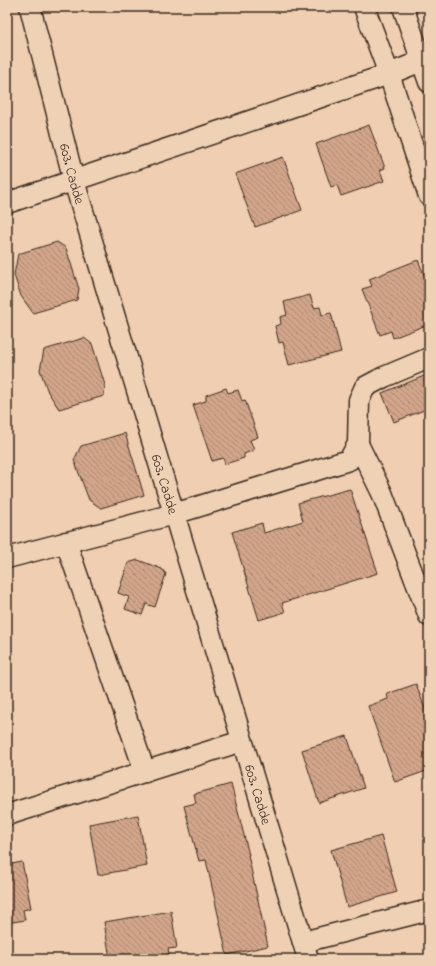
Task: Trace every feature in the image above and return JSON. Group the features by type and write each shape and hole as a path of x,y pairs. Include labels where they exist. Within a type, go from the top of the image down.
{"street":[{"name":"603. Cadde","path":"30,7 74,181 306,951"},
{"path":"364,7 389,74 429,196"},
{"path":"403,7 425,59 429,82"},
{"path":"7,203 389,74 425,59"},
{"path":"429,358 384,377 365,388 359,400 358,444 382,493 429,616"},
{"path":"7,558 174,514 349,460 358,444"},
{"path":"66,542 145,772"},
{"path":"7,815 242,741"},
{"path":"306,951 429,910"}],"building":[{"path":"369,125 385,168 380,170 384,181 341,196 337,185 331,187 316,144"},
{"path":"283,157 302,210 255,227 235,174"},
{"path":"57,242 66,248 79,289 77,300 33,313 21,296 14,275 18,254"},
{"path":"418,260 429,287 429,324 393,338 391,331 380,335 362,289 372,286 369,279"},
{"path":"310,295 314,308 320,307 322,315 331,313 341,352 289,365 283,342 279,343 275,326 281,324 280,317 287,315 284,302"},
{"path":"84,338 92,344 105,385 104,396 59,409 48,392 40,370 44,350"},
{"path":"429,374 429,408 394,422 382,393"},
{"path":"226,388 228,393 238,390 242,401 245,400 258,437 250,440 254,450 244,454 244,458 225,464 223,458 212,461 193,405 206,401 206,395"},
{"path":"125,433 144,495 101,508 89,500 74,460 81,446"},
{"path":"350,489 378,573 282,603 285,612 259,620 232,532 262,523 264,533 303,521 298,503"},
{"path":"138,560 162,569 166,574 155,607 146,604 142,615 125,609 129,597 118,593 128,563"},
{"path":"416,684 429,720 429,770 395,782 368,706 388,699 387,694"},
{"path":"347,736 364,788 319,803 302,750"},
{"path":"231,784 249,855 268,946 227,955 206,860 199,861 184,806 196,803 194,794"},
{"path":"138,815 147,866 98,875 89,824"},
{"path":"381,836 397,892 347,907 331,850"},
{"path":"22,862 31,908 23,910 25,920 7,923 7,865"},
{"path":"171,911 177,948 168,949 170,959 110,959 104,922"}]}
